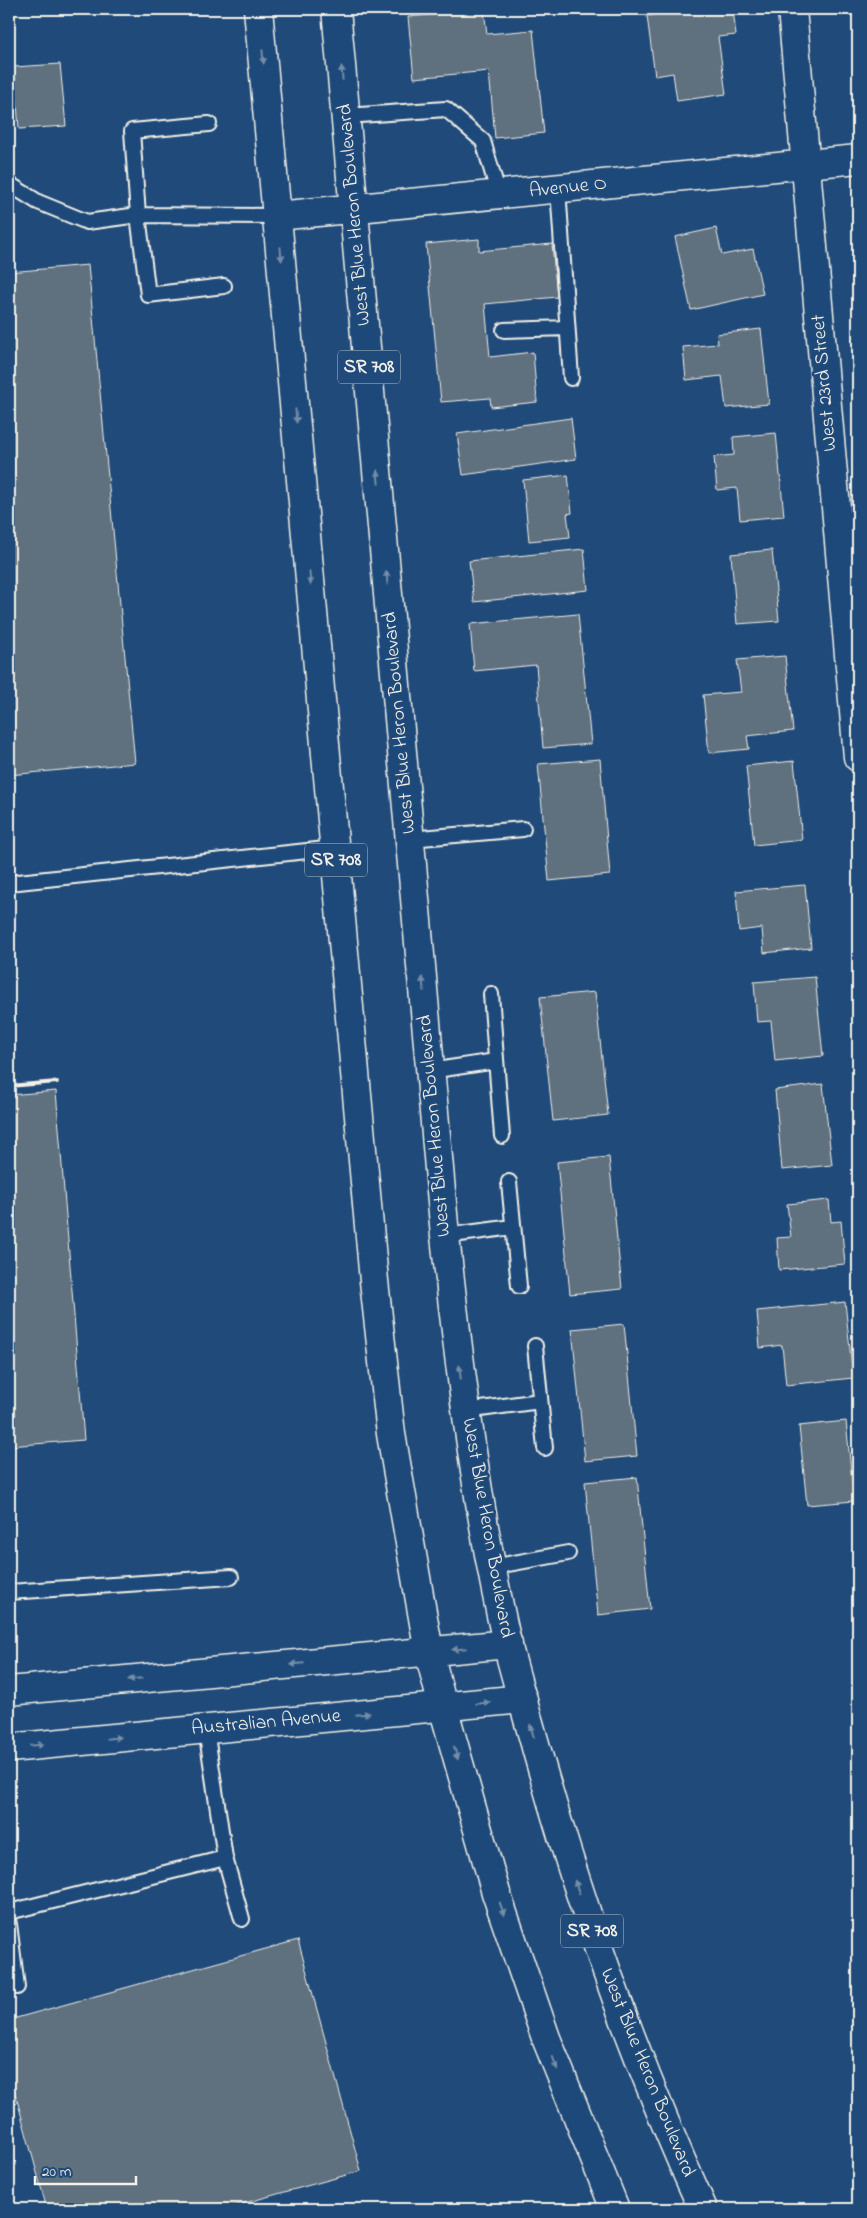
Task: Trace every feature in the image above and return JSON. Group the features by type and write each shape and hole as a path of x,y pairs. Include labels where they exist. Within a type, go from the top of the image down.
{"main road":[{"name":"SR 708","path":"258,9 374,1282 390,1424 429,1652 442,1706 496,1893 546,2038 615,2209"},
{"name":"West Blue Heron Boulevard","path":"341,9 346,116 430,1071 445,1236 466,1411 492,1568 508,1644 566,1855 616,2000 673,2143 703,2209"},
{"name":"West 23rd Street","path":"792,9 858,757"},
{"name":"Avenue O","path":"277,216 858,159"},
{"path":"9,1690 508,1644"},
{"name":"Australian Avenue","path":"9,1748 523,1699"}],"lane":[{"path":"346,116 446,108 484,141 499,195"},
{"path":"209,124 132,131 138,215 148,295 224,286"},
{"path":"9,184 38,202 87,222 138,215 277,216"},
{"path":"558,188 571,378"},
{"path":"504,330 567,328"},
{"path":"410,839 523,829"},
{"path":"9,883 335,848"},
{"path":"491,994 502,1136"},
{"path":"430,1071 496,1061"},
{"path":"509,1182 519,1286"},
{"path":"445,1236 513,1227"},
{"path":"534,1346 545,1448"},
{"path":"466,1411 540,1401"},
{"path":"492,1568 568,1553"},
{"path":"9,1592 231,1577"},
{"path":"206,1729 225,1858 242,1919"},
{"path":"9,1912 225,1858"},
{"path":"9,1924 17,1987"}],"building":[{"path":"698,9 733,9 736,35 718,37 726,94 677,101 673,73 655,76 647,16"},
{"path":"484,10 487,34 533,30 544,133 495,138 489,71 414,78 408,17"},
{"path":"60,64 66,126 19,129 14,67"},
{"path":"716,228 722,255 753,249 763,294 691,310 675,237"},
{"path":"479,239 479,251 552,244 557,297 485,304 490,357 533,352 537,402 491,407 490,398 441,402 426,244"},
{"path":"88,265 135,763 9,775 9,272"},
{"path":"761,329 769,404 726,408 722,376 686,380 683,347 718,344 717,334"},
{"path":"571,418 576,459 463,475 457,434"},
{"path":"776,433 784,516 740,520 737,488 717,490 714,457 734,455 733,437"},
{"path":"568,475 572,513 567,514 570,537 529,541 523,480"},
{"path":"584,549 588,590 474,602 469,561"},
{"path":"772,550 779,621 737,624 731,554"},
{"path":"578,614 591,744 543,748 536,665 474,671 470,624"},
{"path":"785,656 793,731 747,736 749,749 709,753 703,695 741,692 737,660"},
{"path":"600,759 610,875 549,881 538,764"},
{"path":"794,761 802,840 754,845 746,766"},
{"path":"805,885 811,948 764,953 762,928 739,931 736,891"},
{"path":"815,977 823,1056 775,1061 771,1021 757,1022 754,982"},
{"path":"595,992 608,1115 553,1121 540,997"},
{"path":"823,1084 832,1165 782,1170 775,1090"},
{"path":"56,1091 84,1440 9,1446 9,1095"},
{"path":"609,1157 622,1289 570,1294 557,1162"},
{"path":"829,1200 831,1222 841,1221 845,1264 779,1270 777,1238 791,1237 787,1204"},
{"path":"845,1302 853,1378 786,1385 782,1345 760,1348 757,1311"},
{"path":"624,1324 637,1456 585,1461 572,1329"},
{"path":"846,1421 854,1501 807,1505 799,1426"},
{"path":"637,1477 650,1609 598,1615 585,1482"},
{"path":"298,1940 361,2171 223,2209 47,2209 9,2071 9,2020"}],"railway":[{"path":"9,1086 57,1082"}]}
